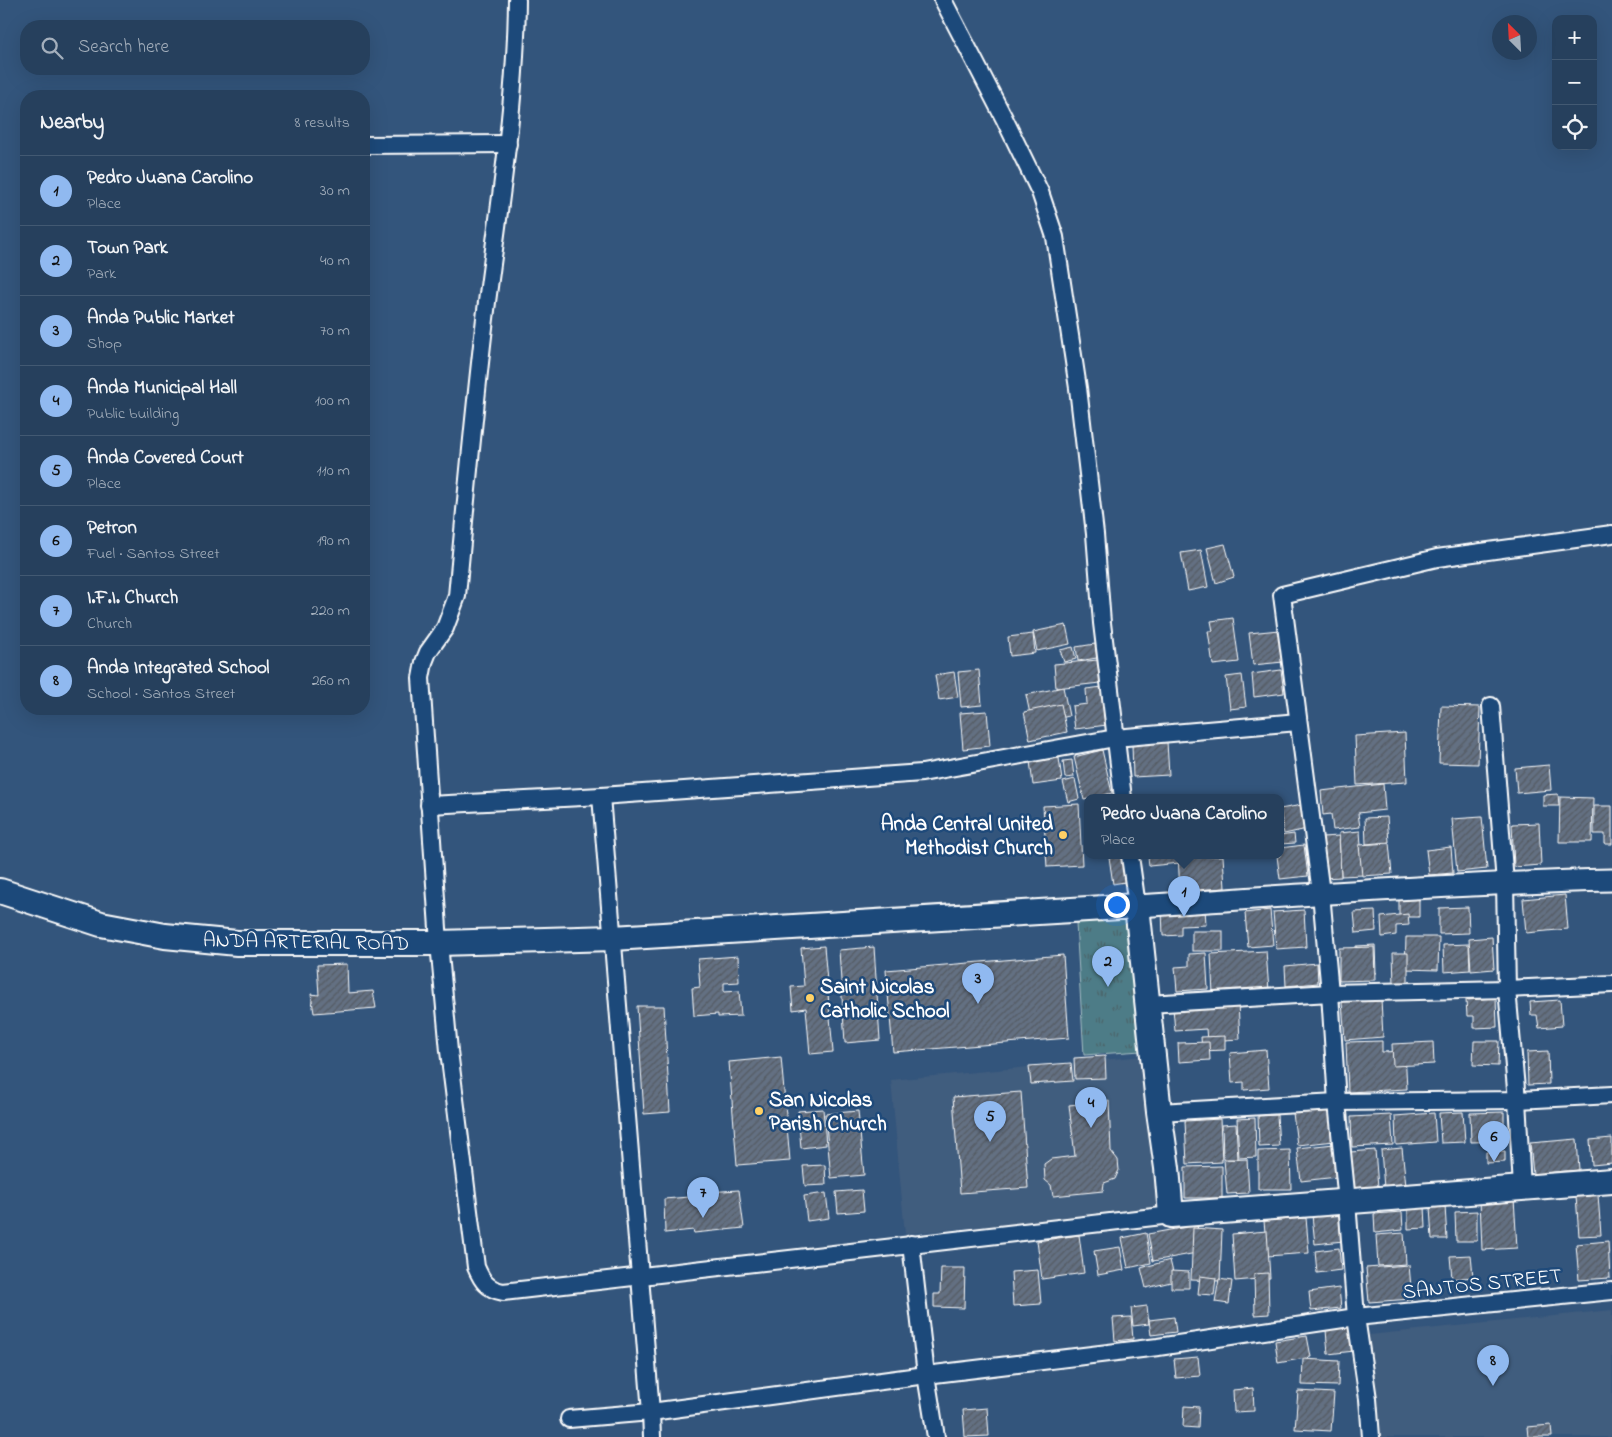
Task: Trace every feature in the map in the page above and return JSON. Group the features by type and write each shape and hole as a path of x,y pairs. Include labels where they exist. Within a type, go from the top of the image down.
{"main road":[{"name":"ANDA ARTERIAL ROAD","path":"0,891 101,924 165,936 237,943 439,943 614,938 1137,906"},
{"path":"1137,906 1171,1215 1612,1181"}],"street":[{"path":"517,0 516,52 508,144 487,304 457,596 445,628 428,652 421,678 439,943 449,1051 476,1267 480,1278 492,1290 503,1292 1171,1215"},
{"path":"943,0 1036,184 1055,237 1078,388 1094,524 1102,623 1122,794"},
{"path":"370,145 508,144"},
{"path":"1371,1437 1368,1399 1356,1317 1347,1202 1336,1102 1330,993 1320,893 1282,595 1437,558 1612,534"},
{"path":"1491,706 1505,883 1506,989 1517,1100 1522,1188"},
{"path":"429,805 601,796 922,773 1115,738 1298,722"},
{"path":"601,796 652,1412 652,1437"},
{"path":"1130,859 1137,906 1320,893 1505,883 1612,880"},
{"path":"1148,1004 1330,993 1506,989 1612,984"},
{"path":"1159,1112 1336,1102 1517,1100 1612,1095"},
{"path":"911,1244 926,1375 936,1437"},
{"name":"SANTOS STREET","path":"569,1419 652,1412 926,1375 1158,1347 1356,1317 1612,1291"}],"shaded area":[{"path":"1144,1056 1158,1210 905,1234 891,1080"},
{"path":"1612,1310 1612,1437 1378,1437 1369,1335"}],"green space":[{"path":"1131,917 1141,1051 1084,1055 1076,923"}],"building":[{"path":"1225,544 1234,577 1216,583 1207,548"},
{"path":"1201,550 1208,587 1188,591 1181,553"},
{"path":"1233,618 1239,662 1213,665 1208,631 1213,631 1211,621"},
{"path":"1066,625 1070,644 1037,651 1033,632"},
{"path":"1279,630 1283,662 1253,665 1249,633"},
{"path":"1033,634 1035,653 1010,656 1008,637"},
{"path":"1095,644 1097,658 1078,661 1076,647"},
{"path":"1073,647 1076,659 1064,662 1060,650"},
{"path":"1098,660 1100,683 1056,688 1054,664"},
{"path":"979,670 982,705 961,707 958,672"},
{"path":"1281,670 1284,693 1254,697 1252,674"},
{"path":"954,672 958,697 939,700 935,675"},
{"path":"1242,675 1246,707 1230,709 1226,677"},
{"path":"1063,687 1069,716 1039,723 1037,712 1030,714 1026,695"},
{"path":"1103,687 1107,725 1075,729 1072,706 1087,704 1086,689"},
{"path":"1061,704 1067,732 1030,740 1024,712"},
{"path":"1441,706 1480,707 1478,764 1439,763"},
{"path":"987,711 990,746 963,749 960,713"},
{"path":"1405,733 1407,782 1357,785 1355,736"},
{"path":"1167,742 1169,775 1133,777 1132,743"},
{"path":"1102,750 1112,793 1084,794 1084,800 1074,757"},
{"path":"1059,758 1062,781 1033,785 1030,761"},
{"path":"1072,760 1074,777 1065,778 1063,761"},
{"path":"1549,765 1551,790 1517,793 1515,768"},
{"path":"1075,779 1079,799 1068,802 1063,782"},
{"path":"1383,784 1385,810 1358,813 1360,827 1333,830 1331,814 1323,815 1321,791"},
{"path":"1558,794 1559,806 1543,806 1543,795"},
{"path":"1560,797 1593,798 1592,842 1559,842"},
{"name":"Anda Central United Methodist Church","path":"1079,804 1082,865 1047,867 1043,806"},
{"path":"1302,805 1307,829 1284,834 1284,808"},
{"path":"1594,806 1612,806 1612,844 1605,844 1605,834 1594,834"},
{"path":"1387,817 1389,842 1366,844 1365,818"},
{"path":"1482,817 1487,869 1457,872 1452,819"},
{"path":"1539,823 1541,865 1514,867 1512,824"},
{"path":"1360,831 1363,875 1341,876 1339,833"},
{"path":"1294,834 1295,843 1284,844 1284,835"},
{"path":"1339,836 1341,877 1324,878 1322,837"},
{"path":"1389,843 1392,874 1362,876 1359,845"},
{"path":"1304,845 1308,876 1280,879 1277,859 1284,859 1284,848"},
{"path":"1451,847 1453,873 1429,875 1426,850"},
{"path":"1109,859 1127,859 1131,881 1113,884"},
{"path":"1148,859 1200,859 1200,861 1149,866"},
{"path":"1178,859 1223,859 1225,888 1180,891"},
{"path":"1565,895 1568,929 1526,933 1523,899"},
{"path":"1419,897 1419,917 1399,917 1399,898"},
{"path":"1468,907 1469,933 1439,934 1439,908"},
{"path":"1205,908 1206,925 1181,926 1181,935 1163,936 1162,910"},
{"path":"1270,910 1273,945 1248,947 1245,913"},
{"path":"1304,910 1306,947 1276,949 1273,912"},
{"path":"1375,911 1376,931 1356,933 1354,912"},
{"path":"1408,914 1409,925 1396,926 1396,935 1382,937 1381,917"},
{"path":"1192,931 1223,931 1223,951 1192,951"},
{"path":"1406,937 1439,937 1438,970 1405,969"},
{"path":"1492,937 1494,969 1471,971 1469,939"},
{"path":"1469,944 1470,970 1444,972 1443,945"},
{"path":"1375,945 1376,973 1357,974 1356,946"},
{"name":"Saint Nicolas Catholic School","path":"824,946 833,1052 810,1054 806,1008 793,1010 791,987 804,986 801,948"},
{"path":"874,947 880,1040 845,1043 839,950"},
{"path":"1374,947 1375,980 1339,981 1339,948"},
{"path":"1266,951 1269,991 1213,994 1211,954"},
{"path":"1206,953 1208,989 1177,991 1175,967 1189,966 1189,954"},
{"path":"1393,953 1408,953 1408,985 1394,985"},
{"path":"1063,955 1069,1038 893,1052 886,970"},
{"path":"738,956 739,982 724,983 724,992 739,991 741,1016 718,1017 718,1014 694,1016 692,988 700,987 698,959"},
{"path":"1317,963 1318,983 1286,986 1285,966"},
{"path":"347,964 348,993 373,991 376,1008 314,1013 311,994 319,995 317,965"},
{"path":"1496,998 1497,1027 1474,1028 1474,1016 1467,1016 1466,1000"},
{"path":"1381,999 1383,1037 1345,1040 1342,1002"},
{"path":"1560,1000 1562,1026 1539,1028 1537,1015 1531,1015 1530,1002"},
{"path":"1238,1003 1240,1039 1207,1041 1206,1029 1175,1031 1173,1008"},
{"path":"637,1006 664,1006 670,1112 644,1114"},
{"path":"1225,1036 1225,1050 1202,1051 1201,1037"},
{"path":"1382,1041 1382,1052 1405,1051 1407,1089 1348,1092 1346,1042"},
{"path":"1474,1041 1499,1041 1498,1066 1473,1065"},
{"path":"1209,1042 1210,1060 1179,1062 1178,1043"},
{"path":"1433,1042 1434,1064 1393,1066 1392,1044"},
{"path":"1266,1050 1269,1088 1244,1090 1244,1082 1232,1083 1230,1053"},
{"path":"1548,1051 1549,1084 1528,1085 1527,1052"},
{"path":"1105,1056 1106,1078 1075,1079 1074,1058"},
{"name":"San Nicolas Parish Church","path":"781,1057 790,1161 737,1165 729,1062"},
{"path":"1071,1063 1073,1081 1031,1084 1029,1066"},
{"path":"1021,1092 1028,1188 960,1193 953,1097"},
{"path":"1109,1101 1111,1151 1118,1160 1119,1170 1115,1179 1104,1183 1103,1191 1053,1196 1051,1185 1045,1180 1044,1164 1051,1159 1075,1156 1069,1105"},
{"path":"823,1109 826,1145 801,1148 798,1111"},
{"path":"1331,1109 1335,1141 1297,1145 1293,1113"},
{"path":"858,1111 864,1175 831,1178 825,1114"},
{"path":"1463,1112 1465,1142 1441,1143 1439,1113"},
{"path":"1504,1112 1504,1141 1471,1142 1470,1113"},
{"path":"1434,1113 1436,1142 1396,1145 1395,1116"},
{"path":"1277,1115 1279,1146 1259,1147 1258,1116"},
{"path":"1391,1115 1393,1145 1352,1147 1351,1117"},
{"path":"1216,1118 1218,1151 1199,1152 1198,1119"},
{"path":"1255,1118 1256,1157 1239,1158 1237,1119"},
{"path":"1220,1119 1222,1162 1187,1164 1185,1121"},
{"path":"1236,1124 1238,1159 1223,1159 1222,1125"},
{"path":"1612,1138 1612,1163 1592,1165 1590,1140"},
{"path":"1577,1139 1579,1170 1533,1174 1530,1143"},
{"path":"1334,1144 1337,1177 1301,1181 1297,1148"},
{"path":"1402,1148 1406,1186 1384,1188 1381,1150"},
{"path":"1290,1150 1291,1189 1258,1189 1258,1151"},
{"path":"1375,1150 1378,1187 1354,1189 1351,1152"},
{"path":"1505,1151 1505,1162 1486,1163 1486,1152"},
{"path":"1247,1159 1249,1193 1227,1194 1224,1160"},
{"path":"825,1165 826,1185 805,1186 803,1166"},
{"path":"1222,1166 1222,1198 1185,1198 1185,1167"},
{"path":"739,1190 744,1228 694,1233 693,1230 665,1233 664,1199 689,1197 690,1193"},
{"path":"862,1190 864,1211 838,1213 836,1192"},
{"path":"826,1193 829,1218 807,1221 804,1196"},
{"path":"1598,1195 1601,1235 1579,1236 1576,1196"},
{"path":"1514,1198 1517,1248 1482,1250 1480,1200"},
{"path":"1425,1206 1426,1228 1408,1229 1408,1207"},
{"path":"1445,1206 1447,1239 1432,1239 1430,1207"},
{"path":"1477,1211 1477,1241 1456,1241 1455,1212"},
{"path":"1339,1212 1343,1241 1315,1244 1312,1215"},
{"path":"1402,1212 1403,1230 1375,1233 1374,1214"},
{"path":"1306,1218 1309,1253 1267,1256 1264,1221"},
{"path":"1197,1225 1202,1252 1153,1261 1148,1234"},
{"path":"1193,1228 1222,1230 1220,1281 1191,1280"},
{"path":"1267,1231 1270,1278 1235,1281 1232,1234"},
{"path":"1146,1233 1151,1263 1128,1268 1122,1238"},
{"path":"1404,1233 1406,1264 1378,1266 1376,1235"},
{"path":"1079,1235 1084,1273 1042,1279 1037,1241"},
{"path":"1608,1241 1610,1278 1579,1280 1576,1244"},
{"path":"1120,1247 1124,1270 1098,1275 1094,1251"},
{"path":"1339,1248 1341,1270 1317,1273 1315,1251"},
{"path":"1471,1255 1473,1277 1452,1279 1450,1256"},
{"path":"1170,1260 1175,1281 1146,1288 1141,1268"},
{"path":"1409,1265 1412,1299 1369,1302 1366,1268"},
{"path":"941,1268 965,1268 964,1308 934,1307 934,1294 940,1294"},
{"path":"1038,1270 1041,1304 1013,1306 1011,1272"},
{"path":"1171,1271 1189,1272 1189,1288 1171,1288"},
{"path":"1268,1273 1269,1314 1255,1315 1254,1274"},
{"path":"1200,1276 1216,1278 1214,1295 1198,1294"},
{"path":"1219,1279 1232,1281 1229,1304 1215,1302"},
{"path":"1339,1288 1341,1308 1311,1311 1309,1292"},
{"path":"1147,1306 1149,1324 1133,1326 1131,1308"},
{"path":"1131,1317 1133,1339 1115,1341 1113,1318"},
{"path":"1174,1317 1176,1332 1151,1335 1149,1320"},
{"path":"1352,1327 1354,1351 1328,1354 1326,1330"},
{"path":"1307,1336 1311,1357 1278,1363 1275,1341"},
{"path":"1198,1357 1200,1376 1176,1378 1174,1359"},
{"path":"1303,1359 1339,1361 1338,1386 1302,1385"},
{"path":"1253,1388 1254,1411 1234,1412 1233,1390"},
{"path":"1298,1391 1334,1393 1331,1431 1295,1429"},
{"path":"1184,1406 1199,1407 1198,1428 1183,1427"},
{"path":"987,1408 989,1436 965,1437 963,1410"},
{"path":"1551,1425 1552,1437 1528,1437 1527,1427"}],"place":[{"name":"Anda Central United Methodist Church","path":"1063,835"},
{"name":"Pedro Juana Carolino","path":"1184,917"},
{"name":"Town Park","path":"1108,987"},
{"name":"Saint Nicolas Catholic School","path":"810,998"},
{"name":"Anda Public Market","path":"978,1004"},
{"name":"San Nicolas Parish Church","path":"759,1111"},
{"name":"Anda Municipal Hall","path":"1091,1128"},
{"name":"Anda Covered Court","path":"990,1142"},
{"name":"Petron","path":"1494,1162"},
{"name":"I.F.I. Church","path":"703,1218"},
{"name":"Anda Integrated School","path":"1493,1386"}]}
